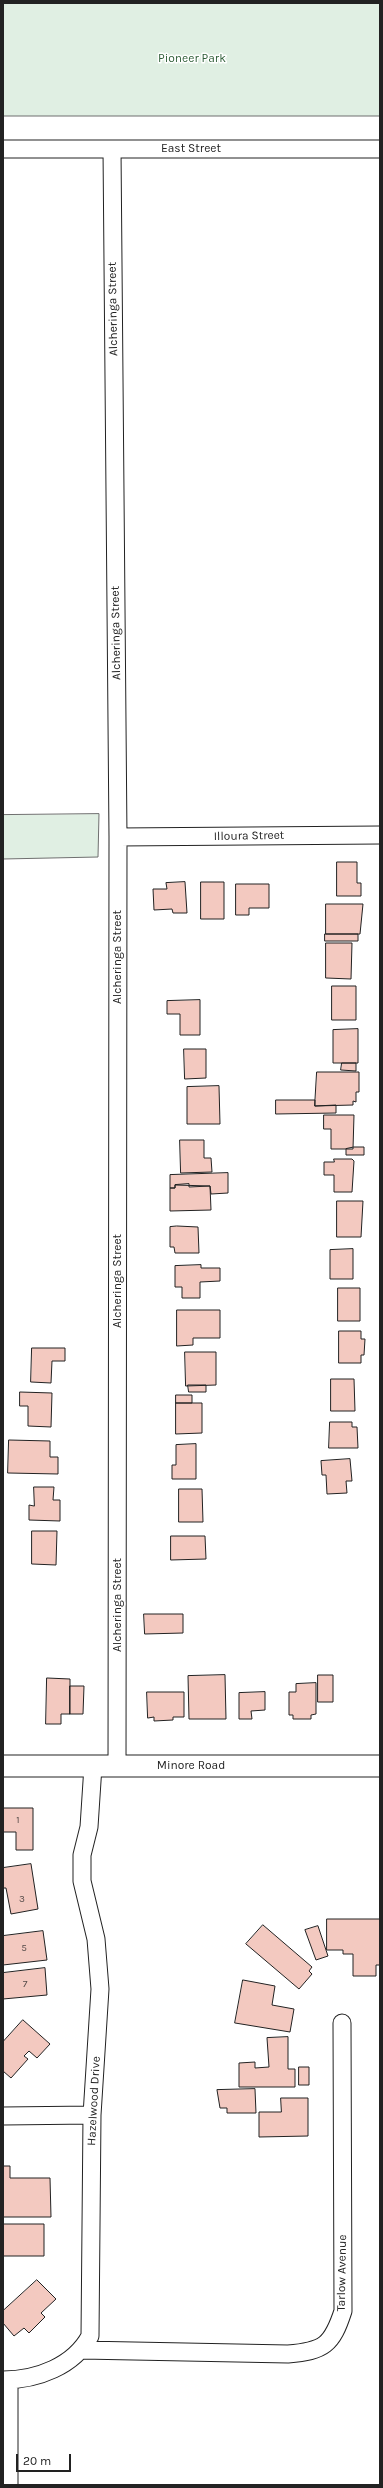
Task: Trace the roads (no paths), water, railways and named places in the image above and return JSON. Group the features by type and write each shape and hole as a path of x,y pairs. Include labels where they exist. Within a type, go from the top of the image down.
{"street":[{"name":"East Street","path":"3,149 380,149"},
{"name":"Alcheringa Street","path":"112,149 118,837 117,1766"},
{"name":"Illoura Street","path":"118,837 380,835"},
{"name":"Minore Road","path":"3,1766 380,1766"},
{"name":"Hazelwood Drive","path":"6,2380 42,2373 65,2364 82,2350 90,2336 92,2115 100,1989 96,1939 82,1881 82,1855 89,1827 94,1766"},
{"name":"Tarlow Avenue","path":"82,2350 288,2354 311,2352 328,2344 337,2329 343,2311 342,2023"},
{"path":"3,2116 92,2115"},
{"path":"6,2380 9,2485"}],"park label":[{"name":"Pioneer Park","path":"192,59"}]}
